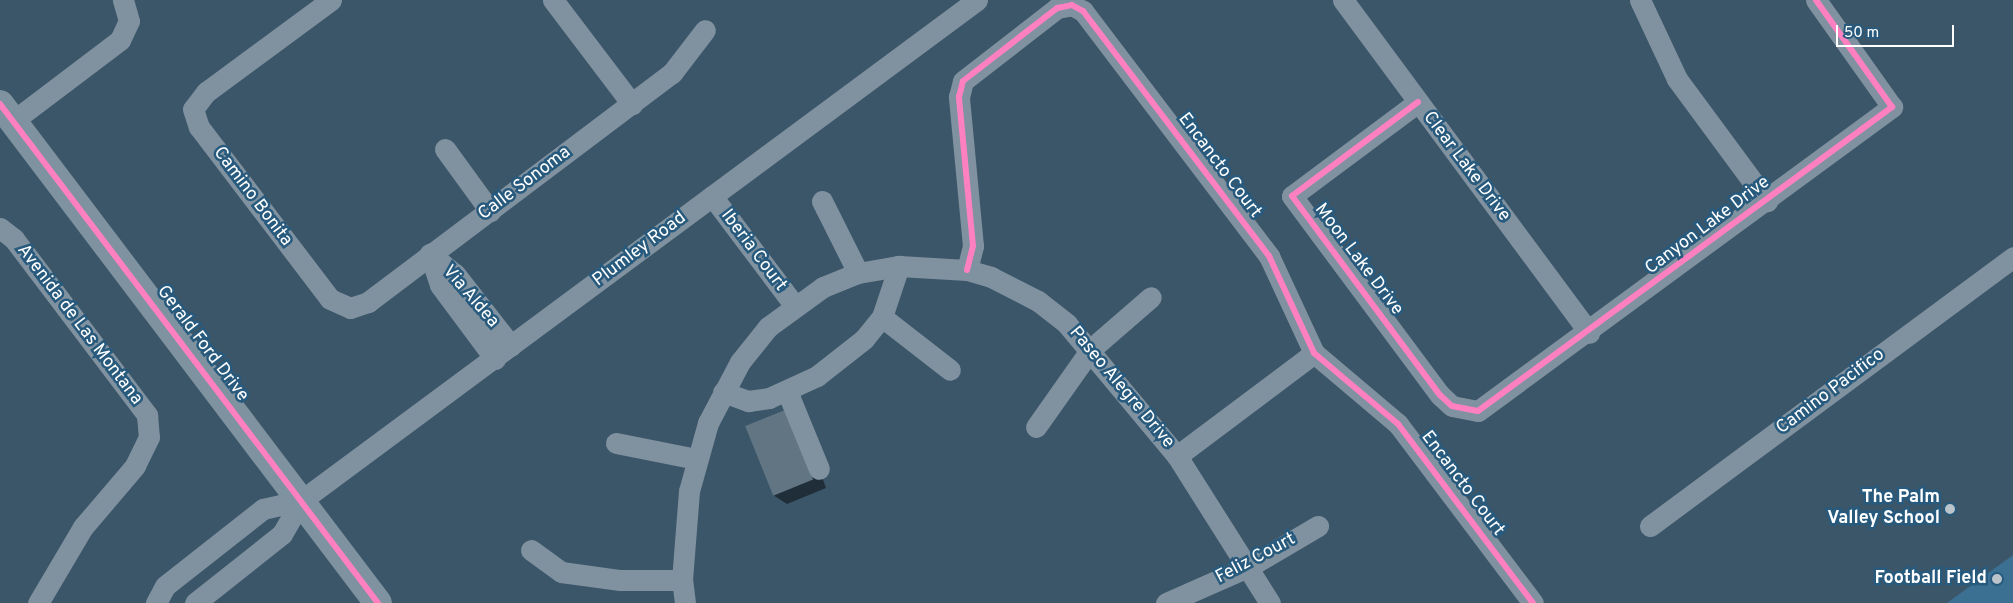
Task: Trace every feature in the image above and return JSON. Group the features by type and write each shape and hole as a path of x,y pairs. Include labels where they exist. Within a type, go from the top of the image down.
{"main road":[{"name":"Gerald Ford Drive","path":"6,113 302,500 378,603"}],"street":[{"path":"6,113 120,40 129,21 123,0"},
{"name":"Camino Bonita","path":"330,300 199,127 193,109 206,92 331,0"},
{"path":"553,0 632,104"},
{"name":"Plumley Road","path":"302,500 977,0"},
{"name":"Clear Lake Drive","path":"1343,0 1589,333"},
{"path":"1640,0 1660,50 1677,79 1767,201"},
{"name":"Canyon Lake Drive","path":"1466,411 1489,407 1892,107 1816,0"},
{"name":"Encancto Court","path":"967,270 972,246 958,97 963,81 1057,8 1072,5 1083,10 1269,256 1314,353 1398,424 1532,603"},
{"name":"Calle Sonoma","path":"330,300 350,308 368,302 672,73 705,30"},
{"name":"Moon Lake Drive","path":"1418,102 1292,196 1440,395 1466,411"},
{"path":"444,149 490,210"},
{"name":"Iberia Court","path":"712,196 794,305"},
{"path":"822,201 858,273"},
{"name":"Avenida de Las Montana","path":"0,228 14,239 146,415 149,437 135,466 82,527 38,603"},
{"name":"Via Aldea","path":"430,254 455,274 503,352"},
{"name":"Camino Pacifico","path":"1650,526 2013,257"},
{"path":"722,392 748,401 787,391 840,359 882,318 899,266"},
{"name":"Paseo Alegre Drive","path":"685,603 682,580 683,532 696,459 722,392 740,362 794,305 823,287 858,273 899,266 967,270 992,277 1038,301 1091,349 1177,456 1250,566 1270,603"},
{"path":"1036,427 1091,349 1151,297"},
{"path":"882,318 950,370"},
{"path":"1177,456 1314,353"},
{"path":"787,391 819,469"},
{"path":"616,443 696,459"},
{"path":"156,603 165,586 263,509 302,500"},
{"path":"195,603 282,534 302,500"},
{"name":"Feliz Court","path":"1166,603 1250,566 1318,526"},
{"path":"531,550 562,572 620,580 682,580"}],"shaded area":[{"name":"Football Field","path":"2013,555 2013,603 1947,603"}],"building":[{"path":"785,410 813,480 773,496 745,426"}],"cycle path":[{"path":"1418,102 1292,196 1440,395 1452,406 1478,411 1892,107 1816,0"},
{"path":"967,270 973,246 959,97 963,81 1057,8 1072,5 1083,11 1269,256 1314,353 1398,424 1533,603"},
{"path":"0,104 378,603"}],"place":[{"name":"The Palm Valley School","path":"1950,509"},
{"name":"Football Field","path":"1997,579"}]}
